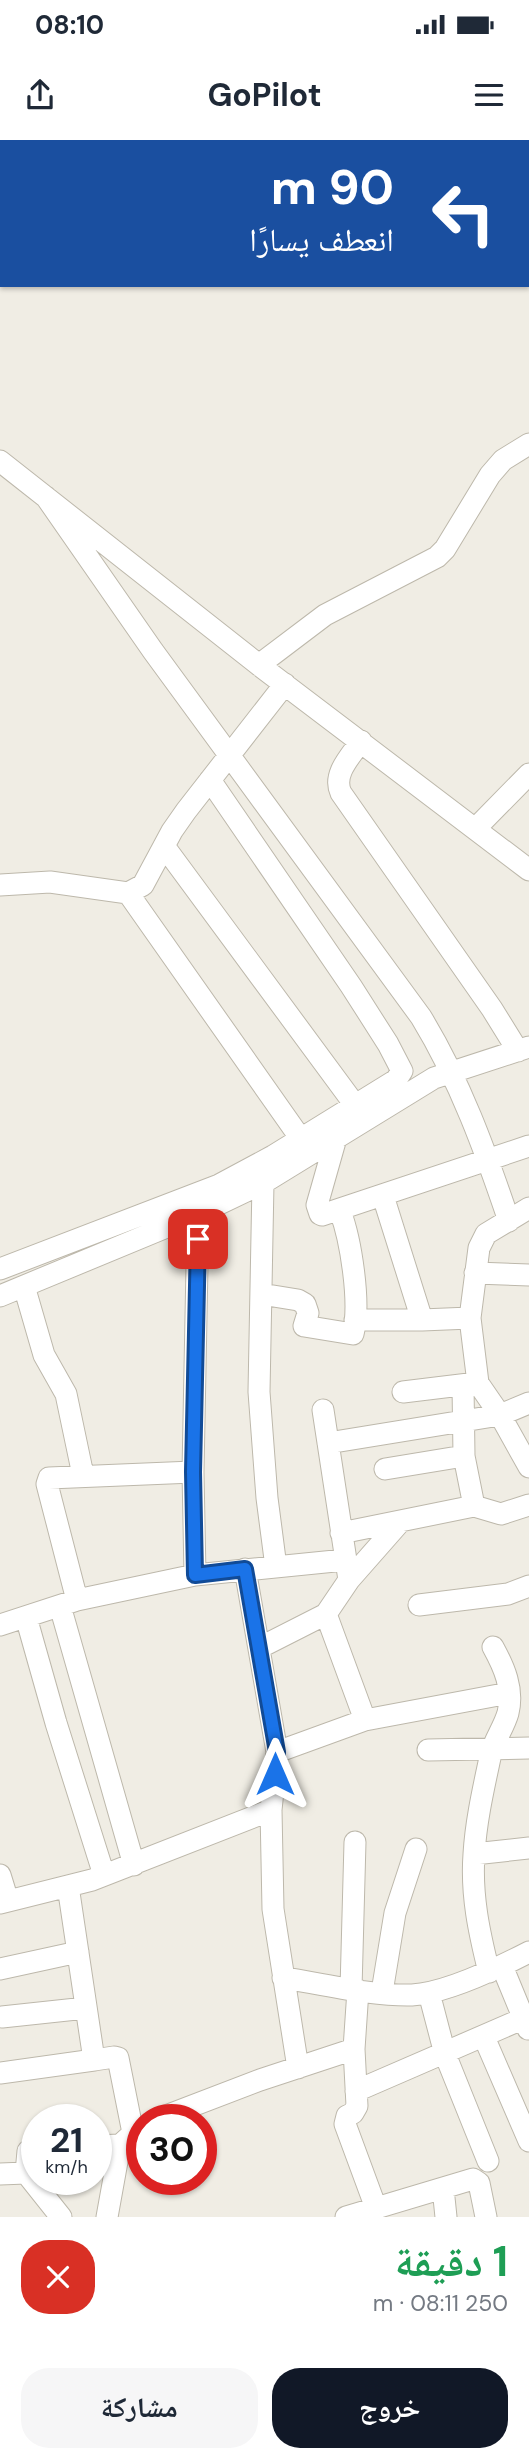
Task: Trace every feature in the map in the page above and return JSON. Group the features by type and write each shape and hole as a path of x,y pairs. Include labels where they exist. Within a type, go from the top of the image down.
{"street":[{"path":"259,665 325,615 437,556 451,540 490,475 503,460 529,444"},
{"path":"0,461 259,665 529,870"},
{"path":"46,497 153,651 404,990 453,1072 488,1159 509,1221"},
{"path":"0,885 50,882 128,893 144,885 186,811 285,684"},
{"path":"0,1269 219,1185 306,1147 336,1138 415,1088 453,1072 524,1049 492,1009 341,793 338,787 339,774 361,741"},
{"path":"476,828 529,774"},
{"path":"0,1296 198,1214 263,1183 355,1105 396,1080 402,1071 351,986 210,780"},
{"path":"164,846 355,1105"},
{"path":"128,893 306,1147"},
{"path":"336,1138 317,1205 323,1215 529,1146"},
{"path":"263,1183 260,1430 276,1567"},
{"path":"383,1196 422,1320"},
{"path":"474,1506 464,1456 463,1423 470,1384 470,1318 475,1273 482,1238 529,1208"},
{"path":"261,1294 298,1300 305,1304 308,1313 304,1326 351,1334 355,1320 351,1243 340,1211"},
{"path":"195,1575 193,1472 198,1214"},
{"path":"475,1273 529,1275"},
{"path":"24,1286 44,1355 66,1394 83,1475"},
{"path":"355,1320 470,1318"},
{"path":"403,1392 470,1384"},
{"path":"470,1384 500,1415 528,1463"},
{"path":"328,1443 463,1423 500,1415 529,1403"},
{"path":"323,1410 347,1570"},
{"path":"386,1469 464,1456"},
{"path":"134,1865 68,1603 47,1481 51,1477 83,1475 193,1472"},
{"path":"341,1533 474,1506 500,1514 529,1505"},
{"path":"259,1648 326,1615 347,1570 400,1522"},
{"path":"0,1625 68,1603 195,1575 276,1567 347,1570"},
{"path":"245,1569 277,1752 271,1810 271,1890 298,2068"},
{"path":"419,1605 508,1594 529,1586"},
{"path":"326,1615 365,1720"},
{"path":"26,1617 104,1875"},
{"path":"356,2091 484,2037 527,2022 495,1969 475,1915 474,1854 480,1808 492,1749 508,1713 509,1693 505,1670 493,1647"},
{"path":"277,1752 365,1720 509,1693"},
{"path":"428,1750 529,1748"},
{"path":"0,1875 4,1902 68,1886 134,1865 271,1810"},
{"path":"355,1842 354,2049 357,2106 353,2113 347,2116 345,2124 376,2208"},
{"path":"474,1854 529,1848"},
{"path":"382,1992 395,1913 416,1849"},
{"path":"68,1886 94,2060"},
{"path":"0,1969 78,1952"},
{"path":"283,1978 412,1995 429,1993 495,1969 529,1952"},
{"path":"429,1993 444,2054 488,2161"},
{"path":"2,2017 86,2008"},
{"path":"484,2037 529,2141"},
{"path":"199,2104 354,2049"},
{"path":"0,2073 114,2057 118,2058 126,2104"},
{"path":"107,2217 126,2155"},
{"path":"0,2174 21,2172"},
{"path":"346,2217 376,2208 415,2207 443,2188 477,2180 486,2217"},
{"path":"443,2188 446,2217"},
{"path":"44,2195 61,2217"}],"route":[{"path":"198,1239 193,1472 195,1575 245,1569 277,1752 275,1774"}]}
